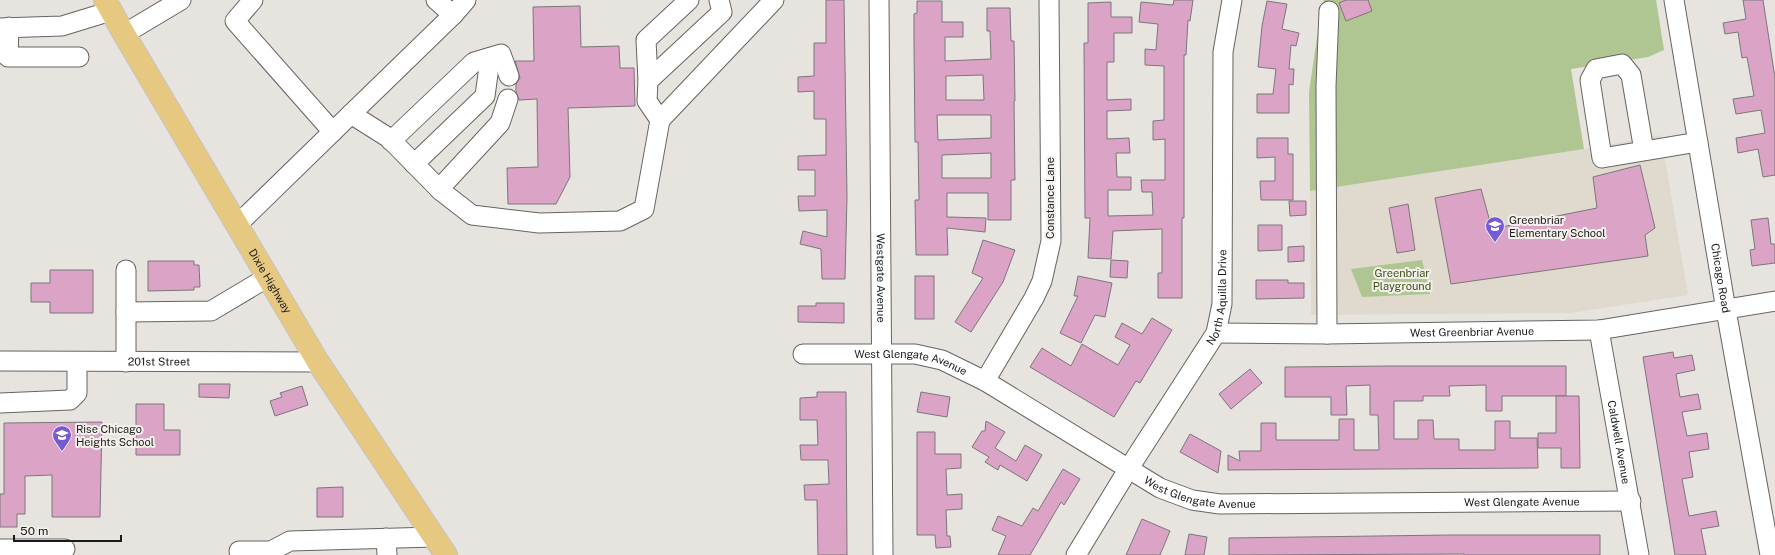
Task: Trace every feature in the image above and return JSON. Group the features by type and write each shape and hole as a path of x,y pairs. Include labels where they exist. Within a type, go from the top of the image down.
{"main road":[{"name":"Dixie Highway","path":"108,6 318,362 446,555"}],"street":[{"path":"124,34 181,0"},
{"path":"253,0 235,21 333,132"},
{"path":"436,0 453,16"},
{"path":"237,225 453,16 466,0"},
{"path":"660,120 647,101 648,81 646,40 689,0"},
{"path":"648,81 722,12 719,0"},
{"path":"351,114 391,141 439,189 472,215 539,223 620,221 644,208 660,120 774,0"},
{"name":"Westgate Avenue","path":"879,0 883,555"},
{"name":"Constance Lane","path":"985,381 1034,298 1044,274 1051,241 1049,0"},
{"name":"North Aquilla Drive","path":"1076,555 1129,468 1216,333 1222,304 1224,52 1232,0"},
{"name":"Chicago Road","path":"1674,0 1726,310 1769,509 1770,555"},
{"path":"79,57 4,58 4,27 62,26 108,6"},
{"path":"1327,334 1326,86 1329,11"},
{"path":"391,141 474,62 501,54 509,76"},
{"path":"414,164 485,96 488,80 488,58"},
{"path":"1644,151 1631,75 1622,64 1596,69 1590,80 1602,158 1644,151 1698,142"},
{"path":"439,189 500,123 508,99"},
{"path":"126,270 126,362"},
{"path":"126,312 210,311 268,277"},
{"name":"West Greenbriar Avenue","path":"1216,333 1327,334 1599,330 1775,301"},
{"name":"Caldwell Avenue","path":"1599,330 1631,502 1639,555"},
{"name":"West Glengate Avenue","path":"802,354 915,354 942,360 985,381 1160,488 1192,500 1220,504 1631,502"},
{"name":"201st Street","path":"0,362 318,362"},
{"path":"0,403 70,400 77,392 77,362"},
{"path":"239,551 271,551 290,541 387,547 434,537"},
{"path":"0,549 65,550"}],"shaded area":[{"name":"Greenbriar Elementary School","path":"1661,135 1688,295 1571,313 1311,315 1310,191 1584,149"}],"green space":[{"path":"1324,0 1656,0 1664,50 1648,57 1571,69 1584,149 1310,191 1309,92 1321,10"},
{"name":"Greenbriar Playground","path":"1422,260 1430,294 1362,297 1351,269"}],"building":[{"path":"826,0 844,0 847,197 845,279 822,279 821,249 800,244 803,231 827,237 827,210 799,211 798,196 815,196 815,170 798,170 798,156 826,155 826,119 814,119 814,91 798,92 798,77 814,76 814,43 826,43"},
{"path":"1174,0 1193,0 1190,21 1188,20 1186,55 1184,55 1184,218 1182,218 1182,298 1158,298 1158,273 1162,273 1162,229 1113,231 1111,259 1088,258 1090,218 1085,218 1084,43 1088,43 1088,3 1111,2 1111,17 1132,17 1132,33 1114,33 1114,62 1107,62 1107,100 1131,99 1131,110 1107,111 1107,139 1129,138 1130,153 1116,153 1117,177 1131,177 1131,190 1108,190 1108,216 1153,215 1152,192 1142,192 1141,180 1165,180 1165,139 1153,140 1153,121 1164,120 1164,66 1145,65 1145,49 1156,50 1158,24 1139,22 1141,2 1173,5"},
{"path":"1346,0 1368,0 1372,11 1346,21 1339,3"},
{"path":"1743,0 1763,0 1775,78 1775,175 1763,177 1758,149 1738,153 1736,138 1765,133 1761,110 1736,114 1733,99 1754,96 1747,57 1742,58 1738,32 1725,34 1723,23 1746,19"},
{"path":"917,1 942,1 942,22 963,22 963,37 945,37 945,61 991,59 990,31 987,31 987,8 1010,8 1011,41 1014,41 1015,101 1015,180 1011,180 1011,220 988,220 988,193 947,193 947,217 986,218 985,232 947,228 948,255 916,255 915,200 919,200 918,142 915,142 914,14 917,13","holes":["983,75 984,100 946,100 946,76","937,115 991,115 991,138 938,140","991,153 991,178 942,178 942,155"]},
{"path":"1267,1 1287,4 1282,29 1299,33 1296,46 1291,45 1289,69 1294,69 1293,85 1289,84 1289,113 1257,113 1257,94 1273,94 1276,69 1258,67 1262,26"},
{"path":"580,6 581,47 619,46 620,68 634,68 635,106 568,108 570,177 556,204 508,204 507,168 538,167 537,99 519,100 516,92 516,84 520,78 515,61 534,61 533,7"},
{"path":"1257,138 1288,138 1288,154 1293,154 1293,200 1261,200 1260,181 1275,181 1275,157 1257,158"},
{"path":"1640,165 1655,228 1645,235 1648,256 1451,284 1435,198 1481,189 1492,229 1597,208 1593,177"},
{"path":"1289,201 1306,201 1306,215 1290,216"},
{"path":"1408,204 1415,250 1397,253 1389,208"},
{"path":"1768,218 1771,244 1775,244 1775,263 1752,266 1750,250 1755,249 1751,220"},
{"path":"1258,225 1282,225 1282,250 1258,251"},
{"path":"983,240 1015,250 1003,282 971,332 955,322 983,278 972,273"},
{"path":"1304,246 1304,261 1288,262 1288,247"},
{"path":"1111,260 1128,261 1127,278 1110,277"},
{"path":"148,261 194,261 194,265 199,265 200,287 194,287 194,290 148,291"},
{"path":"50,270 93,270 93,313 50,313 50,302 31,302 31,283 50,283"},
{"path":"915,276 934,276 934,319 915,319"},
{"path":"1078,276 1112,283 1105,317 1095,315 1081,343 1060,333 1078,296 1074,296"},
{"path":"1256,280 1288,280 1288,283 1304,283 1304,298 1256,299"},
{"path":"816,303 844,303 844,323 798,322 798,306 816,306"},
{"path":"1152,318 1172,330 1140,383 1136,381 1114,417 1030,367 1042,348 1071,366 1082,344 1118,365 1130,345 1115,337 1122,323 1142,334"},
{"path":"1673,352 1674,358 1692,355 1695,370 1676,374 1680,397 1698,394 1701,409 1682,412 1687,436 1707,433 1709,449 1689,452 1693,477 1682,479 1689,516 1716,511 1719,526 1701,529 1706,555 1675,555 1666,500 1643,357"},
{"path":"1566,366 1566,396 1502,396 1502,411 1486,411 1486,385 1449,386 1450,396 1423,396 1423,401 1394,401 1394,439 1418,439 1418,420 1433,420 1434,439 1459,439 1459,450 1495,450 1495,421 1510,421 1510,438 1537,438 1538,468 1228,470 1228,455 1240,461 1239,451 1261,451 1261,423 1276,423 1276,440 1339,440 1339,419 1354,419 1354,450 1379,450 1378,415 1370,415 1370,385 1346,386 1347,415 1331,415 1331,397 1285,397 1285,367"},
{"path":"1250,369 1262,383 1231,409 1219,394"},
{"path":"199,384 230,384 229,398 199,397"},
{"path":"302,386 308,405 275,416 270,401 282,397 280,393"},
{"path":"817,392 846,392 847,555 818,555 817,500 805,500 804,485 829,484 828,460 801,460 800,445 818,445 817,420 800,420 800,398 817,397"},
{"path":"921,392 950,397 947,417 917,412"},
{"path":"1556,396 1579,396 1580,468 1561,468 1561,448 1538,448 1538,433 1556,433"},
{"path":"136,404 164,404 164,430 180,430 180,455 136,455"},
{"path":"986,421 1005,432 995,448 1016,461 1025,445 1042,455 1027,481 1000,465 998,470 985,462 989,457 972,447 982,431 985,431"},
{"path":"102,422 100,517 52,517 52,475 25,476 25,514 17,514 17,527 0,527 0,494 4,494 4,423"},
{"path":"917,432 935,432 935,454 961,454 961,468 946,469 947,495 962,494 962,509 946,510 947,536 950,536 951,547 936,548 935,535 917,535"},
{"path":"1190,434 1221,451 1218,473 1180,452"},
{"path":"1063,469 1080,479 1064,505 1061,502 1030,555 998,555 1006,536 992,530 998,516 1022,526 1033,508 1038,511"},
{"path":"343,487 343,517 317,517 317,488"},
{"path":"1142,519 1170,531 1160,555 1126,555"},
{"path":"1189,534 1207,537 1204,555 1185,555"},
{"path":"1450,535 1600,535 1600,555 1229,555 1229,538"}],"place":[{"name":"Greenbriar Elementary School","path":"1495,243"},
{"name":"Rise Chicago Heights School","path":"62,452"}]}
